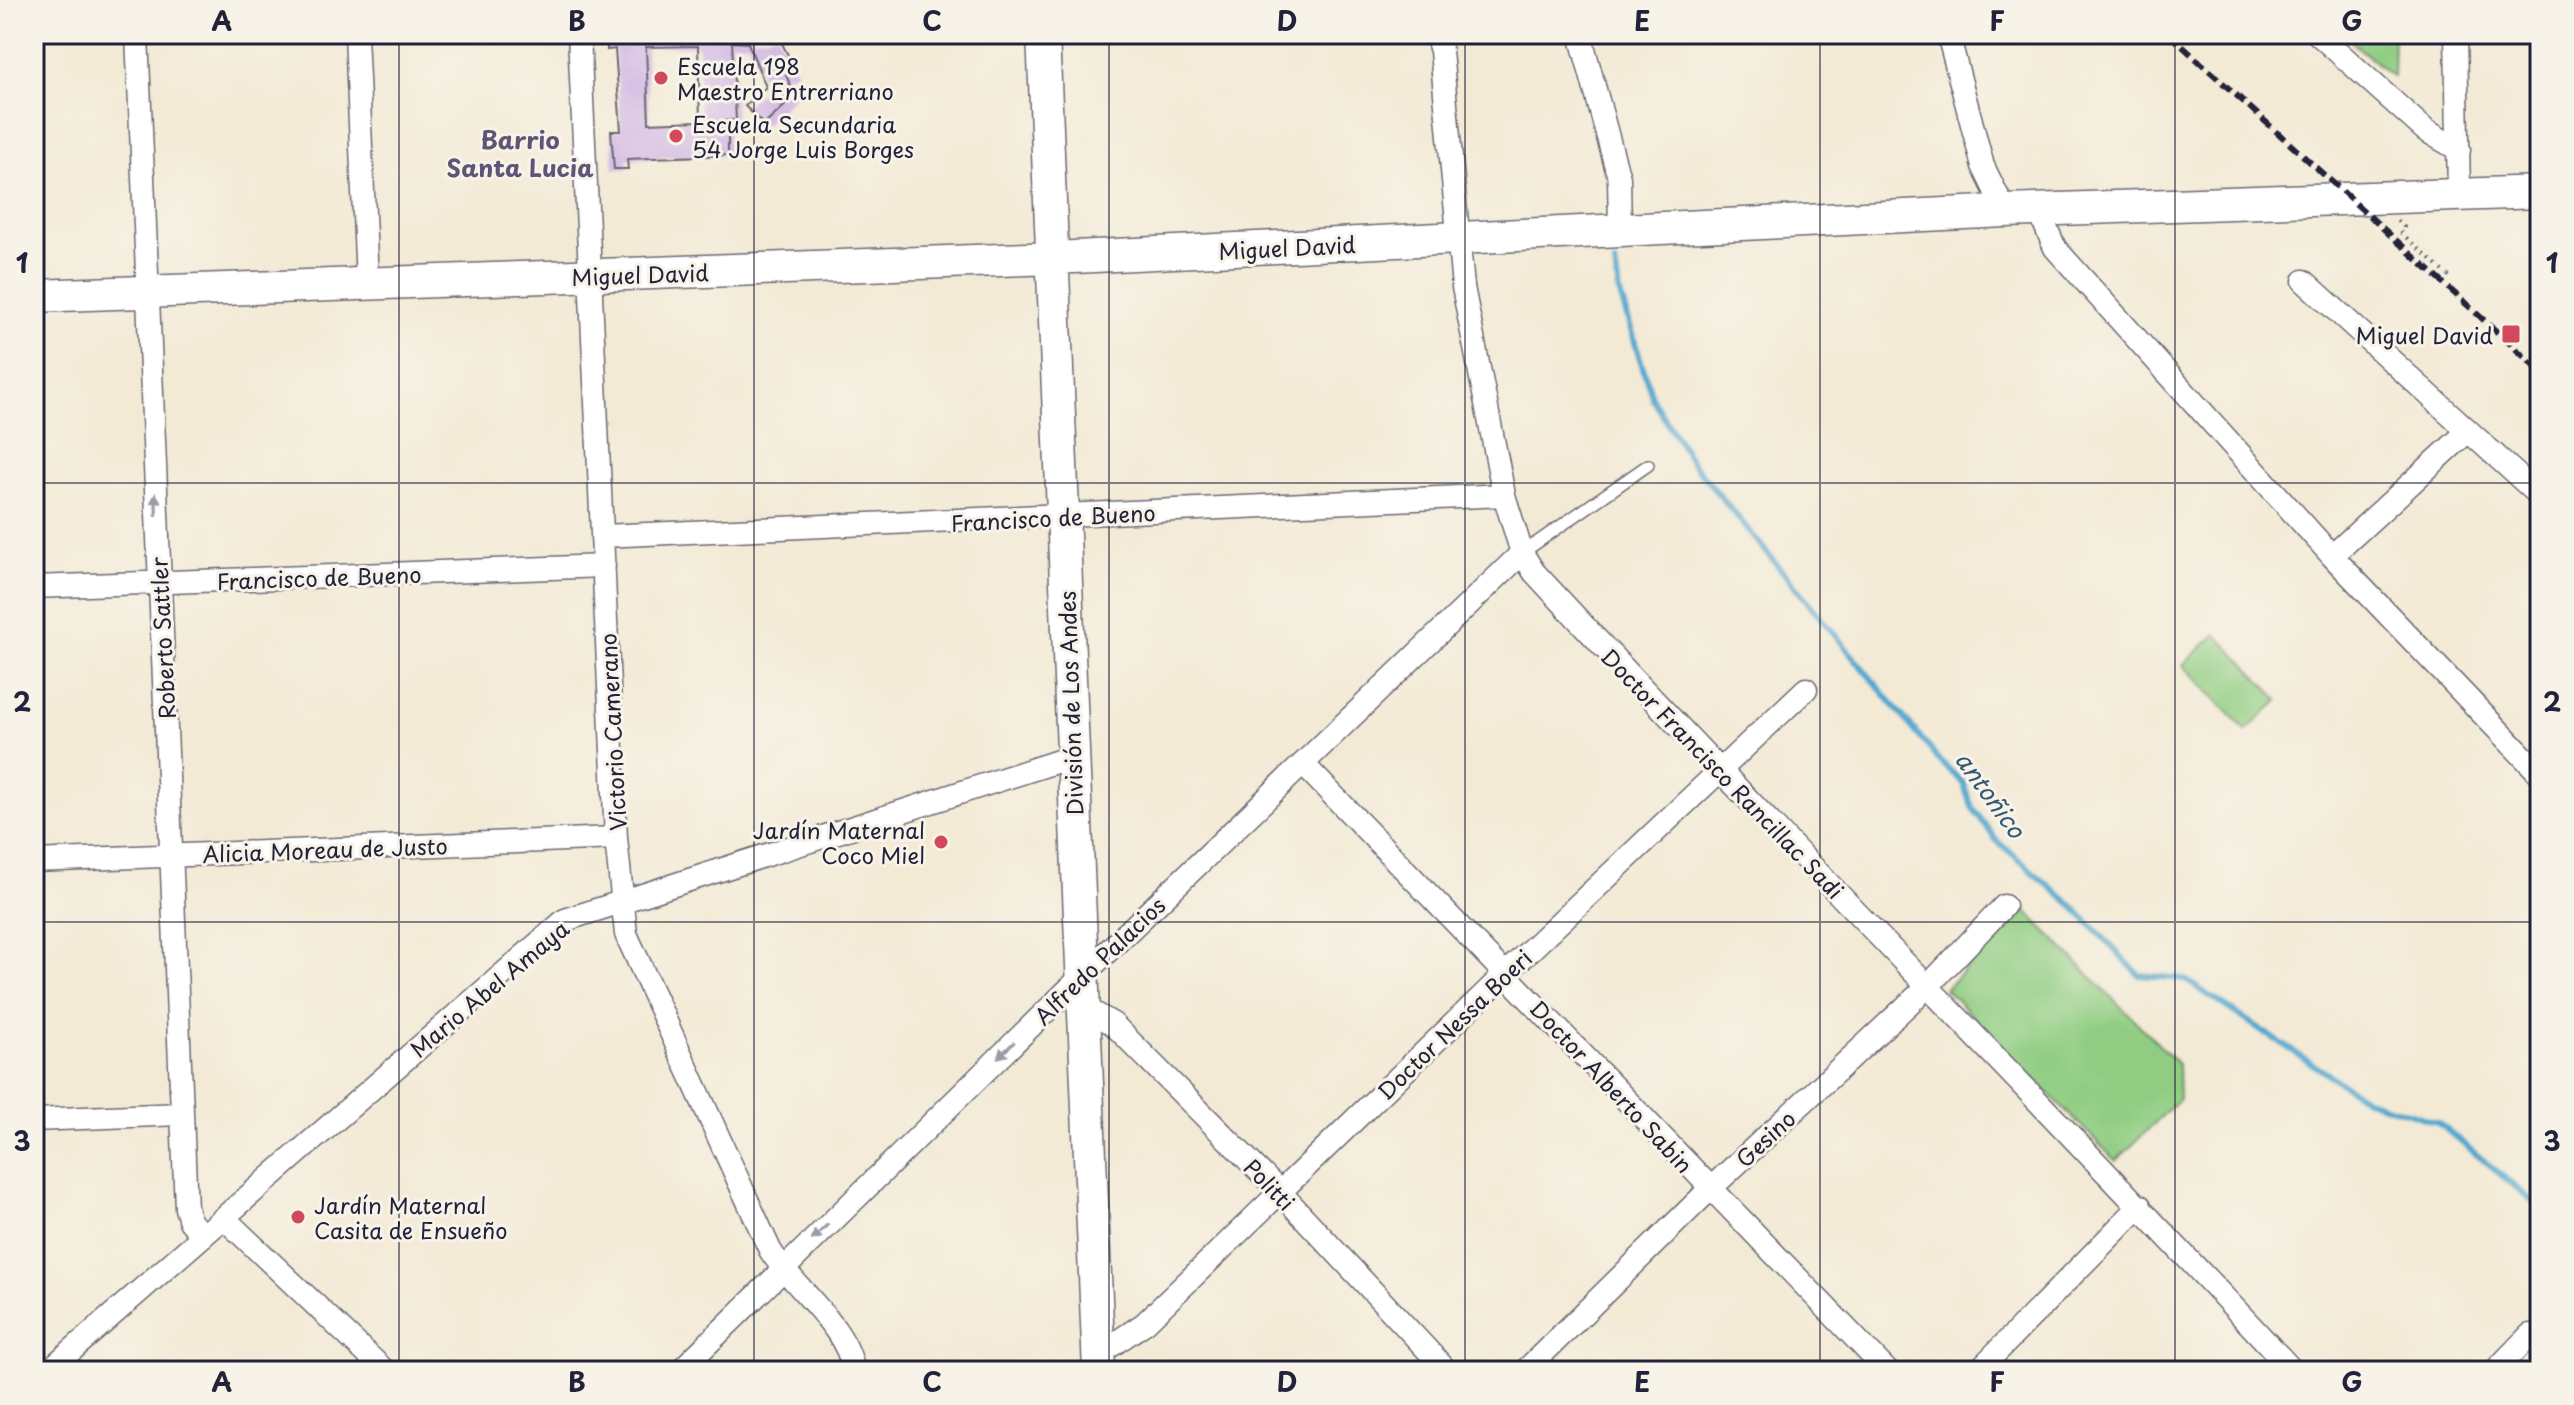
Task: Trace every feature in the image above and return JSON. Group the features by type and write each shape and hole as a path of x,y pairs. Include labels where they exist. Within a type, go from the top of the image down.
{"street":[{"name":"Roberto Sattler","path":"137,34 186,1208 190,1221 203,1236"},
{"path":"356,34 367,282"},
{"name":"Victorio Camerano","path":"579,34 620,902 635,958 782,1270 841,1337 849,1351 853,1371"},
{"name":"División de Los Andes","path":"1043,34 1071,757 1099,1363"},
{"name":"Doctor Francisco Rancillac Sadi","path":"1436,34 1441,51 1457,238 1504,495 1522,553 1534,572 1720,773 2140,1206 2293,1371"},
{"path":"1580,34 1619,178 1620,231"},
{"path":"1948,34 1983,166 2005,211"},
{"path":"2318,34 2425,130 2459,150"},
{"path":"2456,34 2459,193"},
{"name":"Miguel David","path":"34,296 1054,258 2005,211 2540,192"},
{"path":"2039,211 2055,248 2332,556 2540,774"},
{"path":"2304,281 2540,496"},
{"path":"2332,556 2468,431"},
{"name":"Francisco de Bueno","path":"603,536 1504,495"},
{"name":"Alfredo Palacios","path":"680,1371 1082,976 1522,553"},
{"name":"Francisco de Bueno","path":"34,587 604,566"},
{"name":"Doctor Nessa Boeri","path":"1099,1363 1145,1323 1506,973 1806,689"},
{"name":"Mario Abel Amaya","path":"48,1371 565,920 1071,757"},
{"name":"Doctor Alberto Sabin","path":"1304,765 1506,973 1709,1190 1887,1371"},
{"name":"Alicia Moreau de Justo","path":"34,861 616,838"},
{"name":"Gesino","path":"1525,1371 1709,1190 1928,986 2004,906"},
{"name":"Politti","path":"1084,1007 1113,1024 1280,1192 1447,1371"},
{"path":"34,1120 181,1114"},
{"path":"1978,1371 2140,1206"},
{"path":"224,1218 385,1371"},
{"path":"2495,1371 2530,1335"}],"lane":[{"path":"1522,553 1648,465"}],"path":[{"path":"2371,196 2404,227 2400,232 2450,277"}],"green space":[{"path":"2343,34 2394,34 2393,77"},
{"path":"2216,634 2279,700 2246,731 2183,665"},
{"path":"2025,910 2178,1064 2179,1099 2116,1161 1945,989"}],"building":[{"path":"607,34 751,34 754,38 777,34 797,72 786,75 795,96 764,125 745,106 766,87 748,43 732,42 736,120 712,122 712,130 728,128 728,155 627,159 628,169 614,169 611,131 621,131 615,49 607,50","holes":["698,46 700,121 649,123 646,47"]}],"waterway":[{"name":"antoñico","path":"1615,264 1619,291 1653,400 1691,461 1939,760 1963,783 1972,807 1996,840 2073,906 2139,975 2184,979 2367,1100 2437,1122 2540,1207"}],"railway":[{"path":"2169,34 2540,371"}],"place":[{"name":"Escuela 198 Maestro Entrerriano","path":"661,78"},
{"name":"Escuela Secundaria 54 Jorge Luis Borges","path":"676,136"},
{"name":"Miguel David","path":"2511,334"},
{"name":"Jardín Maternal Coco Miel","path":"941,842"},
{"name":"Jardín Maternal Casita de Ensueño","path":"298,1217"}],"district":[{"name":"Barrio Santa Lucia","path":"520,153"}]}
